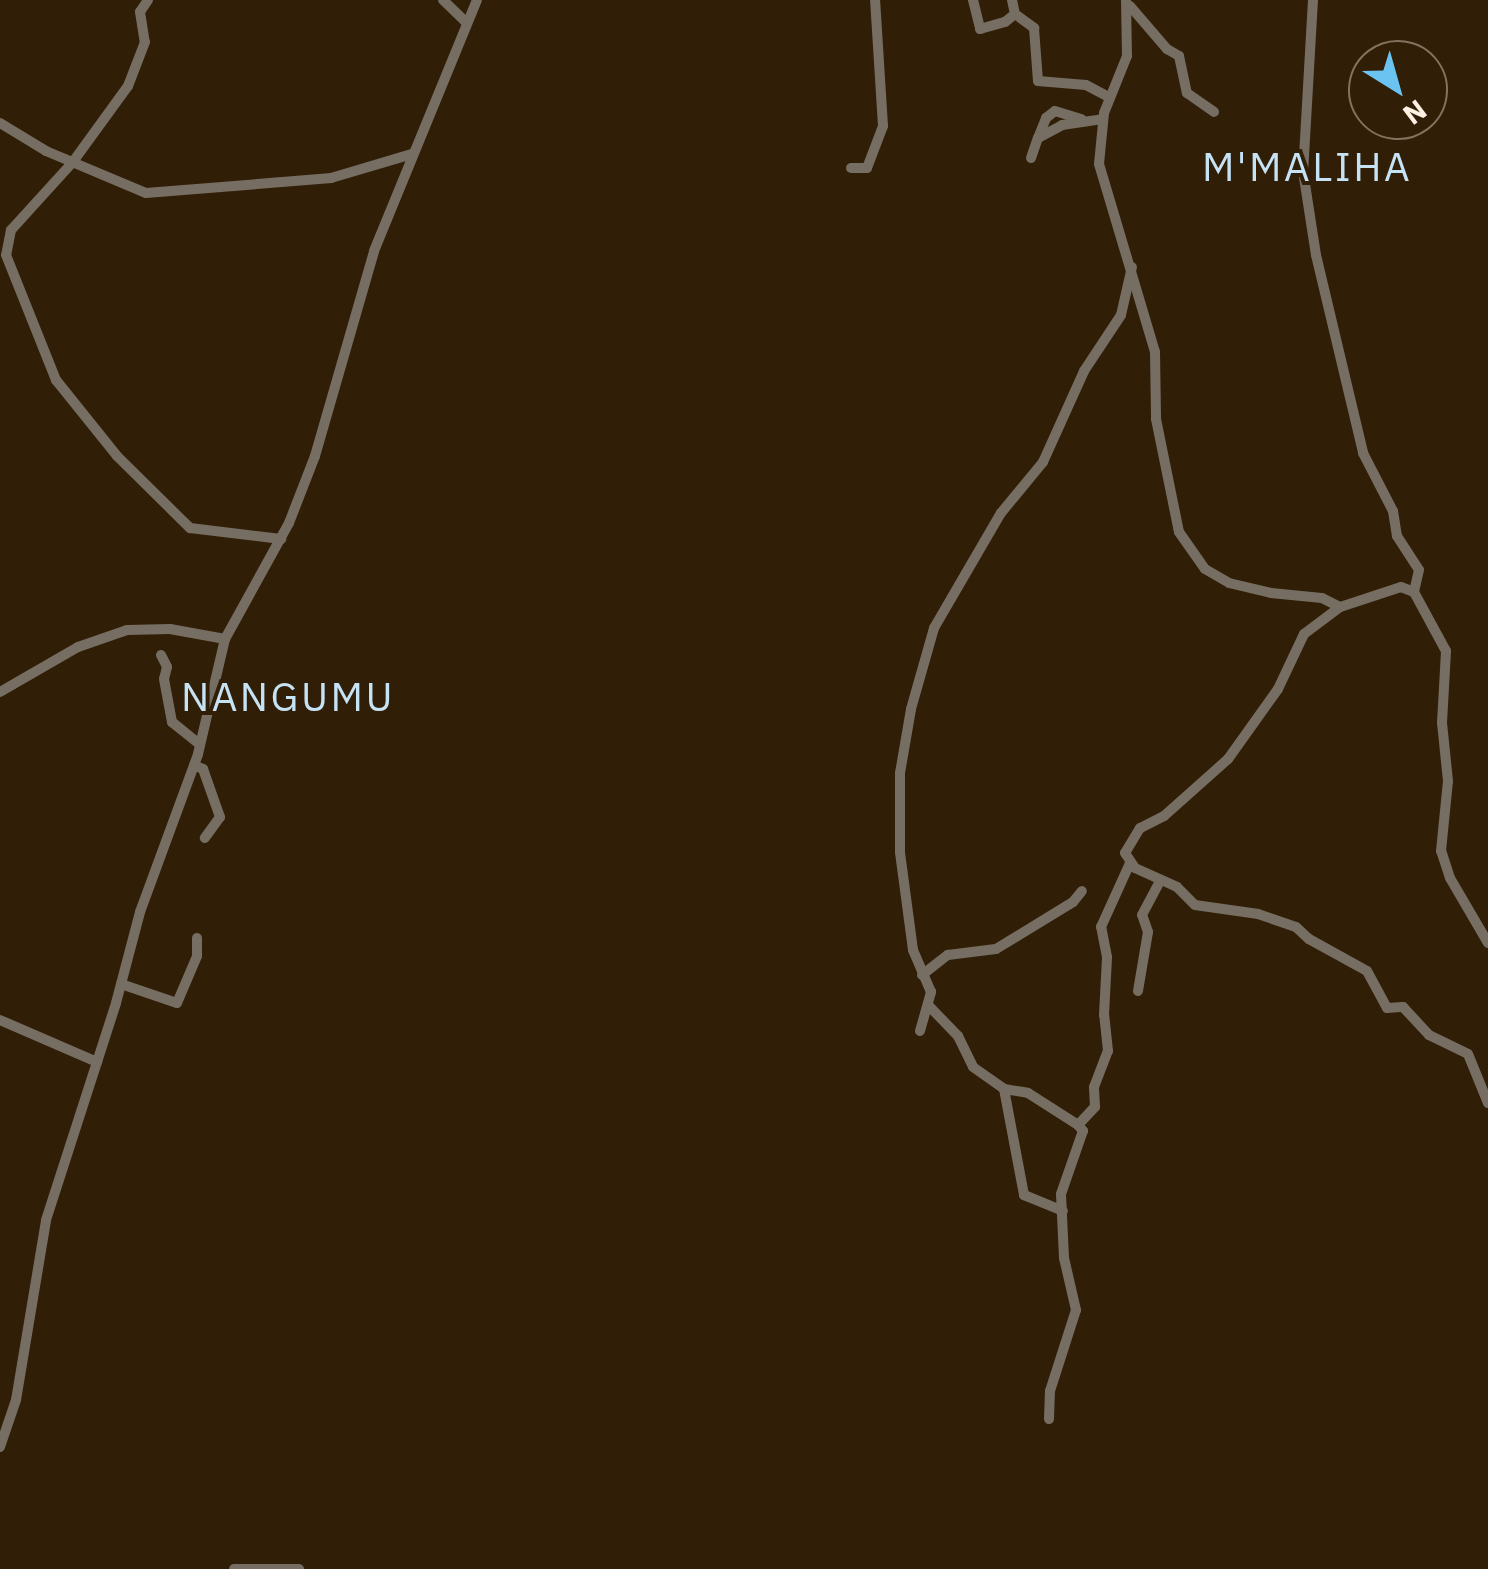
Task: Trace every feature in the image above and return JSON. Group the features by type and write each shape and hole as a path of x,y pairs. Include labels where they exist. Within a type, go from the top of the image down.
{"street":[{"path":"148,0 140,12 145,42 133,76 72,163 11,230 3,248 50,370 74,408 116,456 190,528 281,539"},
{"path":"443,0 467,23"},
{"path":"0,1447 16,1400 46,1220 122,984 140,912 194,765 225,639 281,539 315,456 374,251 478,0"},
{"path":"851,168 867,168 884,126 875,2 863,0"},
{"path":"973,0 980,28 1004,22 1015,14"},
{"path":"1012,0 1015,14 1034,28 1038,81 1086,85 1108,98"},
{"path":"1314,0 1303,171 1316,254 1363,453 1393,512 1397,536 1419,570 1414,592 1447,659 1442,724 1448,781 1441,851 1450,878 1488,943"},
{"path":"1128,2 1127,56 1103,119 1100,176 1132,267 1155,352 1156,418 1179,532 1189,553 1205,569 1229,582 1271,594 1322,598 1340,608"},
{"path":"1128,2 1167,49 1179,56 1187,93 1214,112"},
{"path":"1031,158 1038,138 1083,120 1103,119"},
{"path":"0,123 135,192 331,178 412,154"},
{"path":"920,1031 931,992 908,927 900,852 900,773 903,741 931,637 1001,513 1044,462 1084,371 1121,316 1132,267"},
{"path":"1414,592 1394,587 1340,608 1304,634 1278,689 1228,759 1164,816 1140,828 1125,854 1130,864 1177,888 1195,905 1258,914 1296,927 1308,939 1366,971 1388,1008 1402,1007 1429,1035 1468,1054 1488,1102"},
{"path":"0,692 78,647 128,630 170,629 225,639"},
{"path":"160,655 167,666 164,679 172,722 200,745"},
{"path":"194,765 203,768 220,817 205,838"},
{"path":"1078,1124 1095,1107 1094,1087 1108,1051 1104,1016 1108,957 1101,927 1130,864"},
{"path":"1138,991 1148,932 1142,915 1160,880"},
{"path":"922,975 948,955 996,949 1073,902 1082,892"},
{"path":"122,984 177,1002 198,956 197,938"},
{"path":"929,1006 958,1036 972,1067 1004,1089 1028,1094 1078,1124 1083,1131 1062,1185 1064,1258 1076,1310 1050,1391 1049,1419"},
{"path":"0,1020 97,1062"},
{"path":"1004,1089 1024,1196 1063,1211"},
{"path":"234,1569 299,1569"}],"district":[{"name":"M'MALIHA","path":"1307,166"},
{"name":"NANGUMU","path":"288,696"}]}
